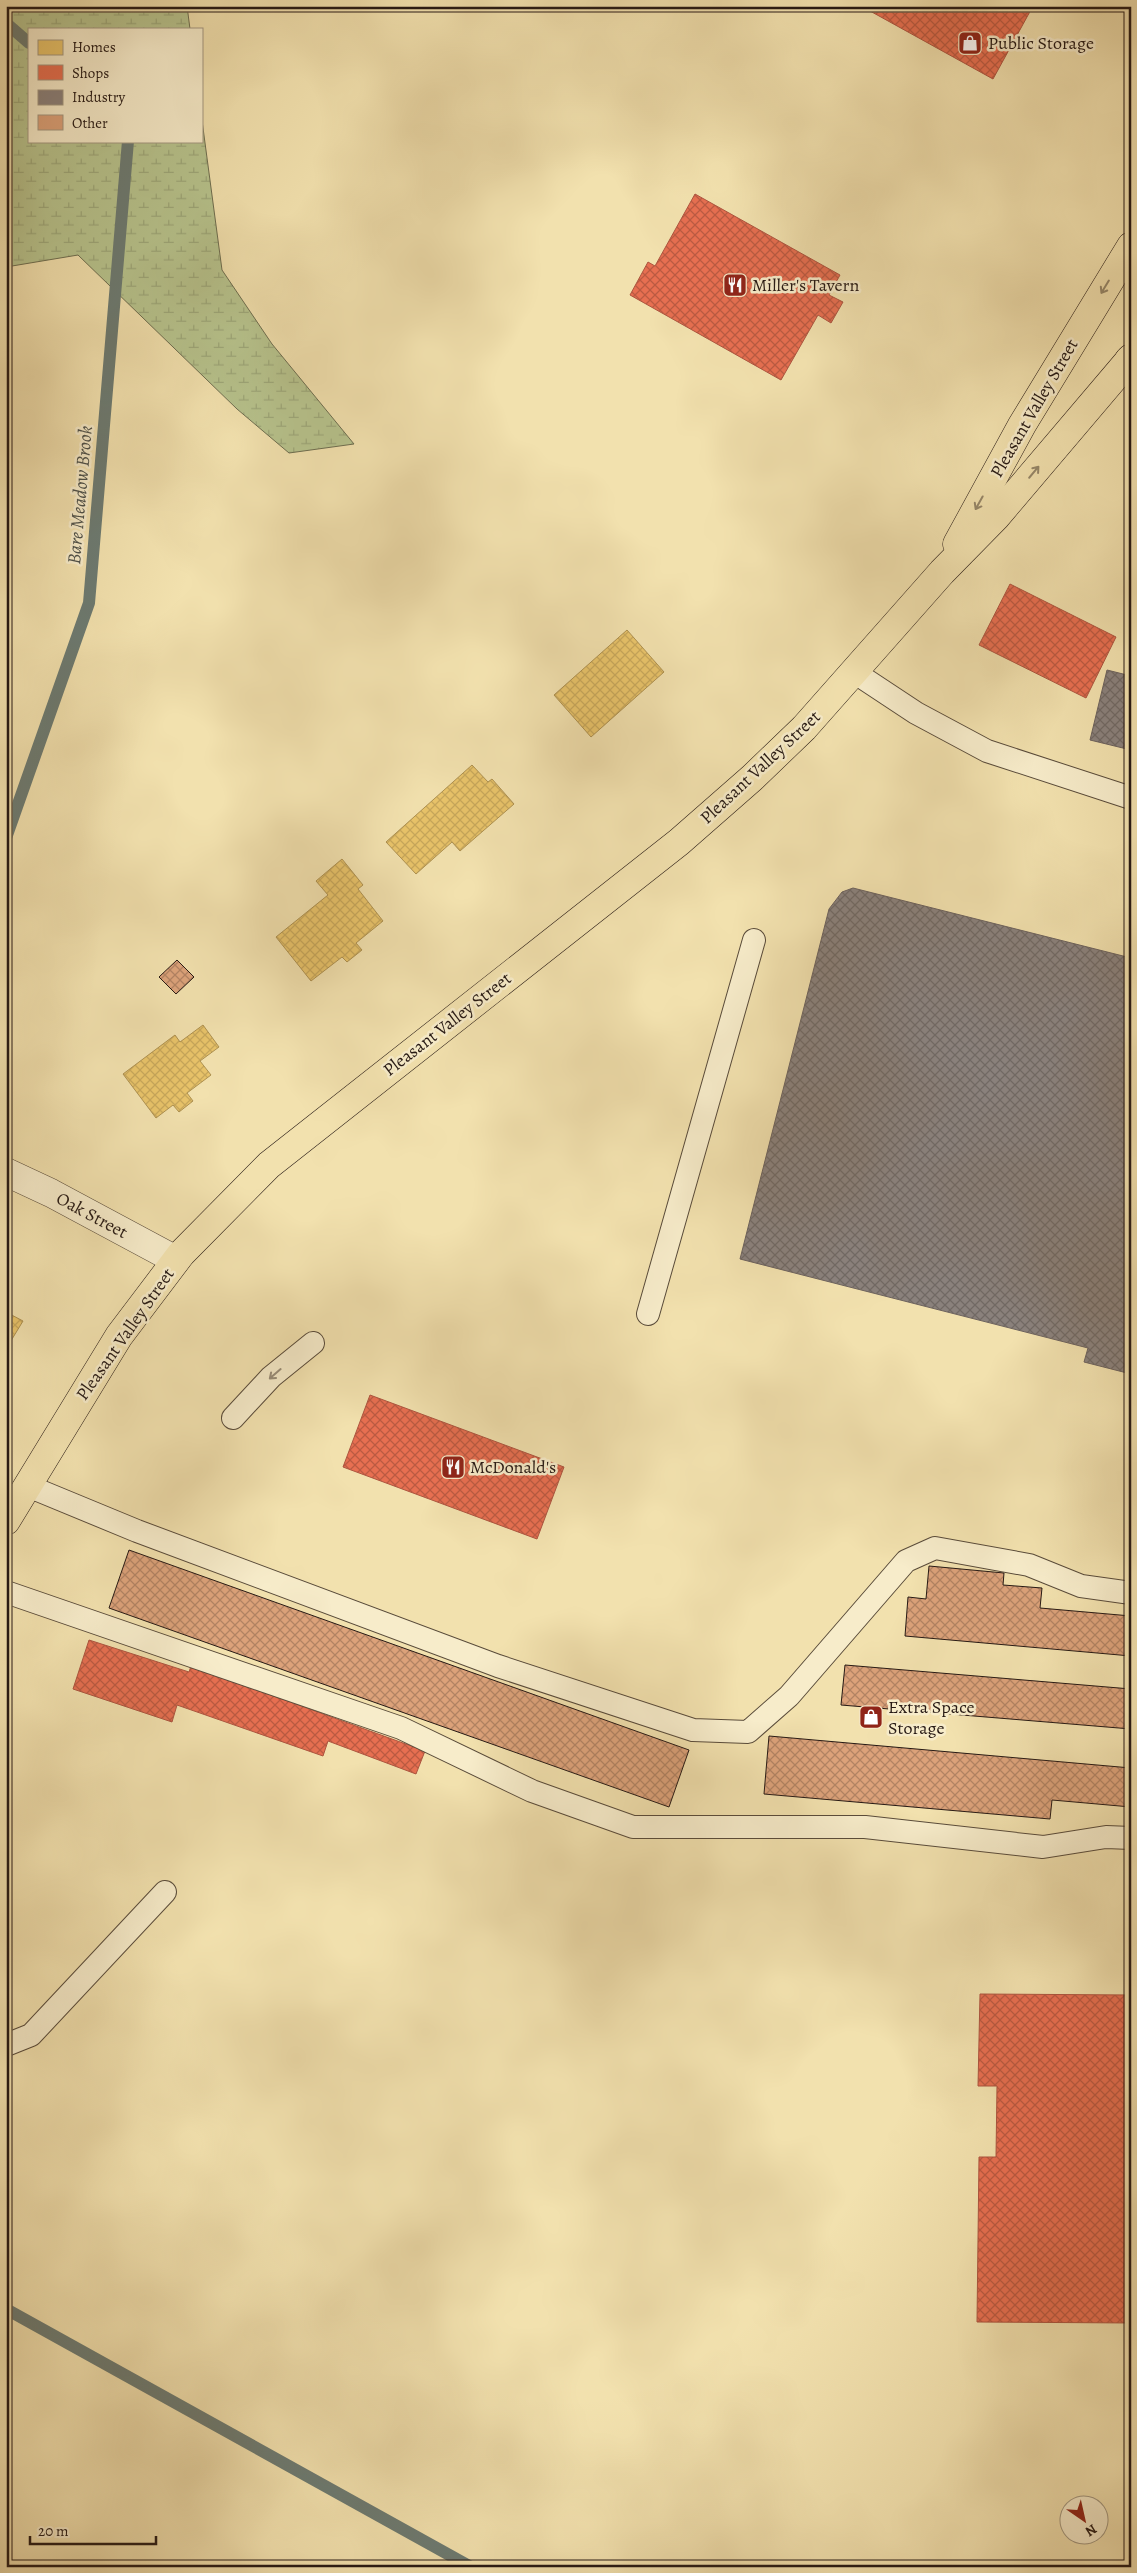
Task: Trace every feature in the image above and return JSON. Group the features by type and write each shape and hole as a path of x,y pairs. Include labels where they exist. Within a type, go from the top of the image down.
{"main road":[{"name":"Pleasant Valley Street","path":"942,572 1022,425 1131,246"},
{"name":"Pleasant Valley Street","path":"6,1521 120,1336 176,1260 269,1165 679,842 804,728 942,572 996,517 1130,359"}],"street":[{"name":"Oak Street","path":"6,1172 51,1193 176,1260"}],"lane":[{"path":"854,672 916,712 987,750 1131,798"},
{"path":"648,1314 754,940"},
{"path":"233,1418 271,1377 313,1344"},
{"path":"28,1486 137,1531 498,1666 693,1730 748,1732 790,1696 906,1561 934,1548 1029,1565 1081,1586 1131,1593"},
{"path":"6,1592 401,1728 532,1791 634,1828 865,1827 1043,1846 1106,1836 1131,1838"},
{"path":"6,2045 31,2035 165,1892"}],"green space":[{"path":"6,6 187,6 190,28 28,28 28,142 202,142 202,120 222,270 272,344 354,444 289,453 237,409 78,255 6,267"}],"building: Homes":[{"path":"627,630 664,672 591,737 554,695"},
{"path":"472,765 488,782 492,779 514,804 460,851 452,842 416,874 386,842"},
{"path":"342,859 363,885 358,889 383,921 356,943 362,950 347,962 342,957 311,981 276,937 328,895 316,881"},
{"path":"203,1025 219,1047 200,1061 211,1075 187,1093 193,1101 179,1112 173,1105 156,1118 123,1074 175,1035 180,1042"},
{"path":"6,1312 23,1321 6,1349"}],"building: Shops":[{"name":"Public Storage","path":"861,6 1033,6 993,79"},
{"name":"Miller's Tavern","path":"695,194 840,275 829,295 843,302 831,323 818,315 781,380 630,295 648,262 655,266"},
{"path":"1010,584 1116,637 1086,698 979,645"},
{"name":"McDonald's","path":"370,1395 564,1467 537,1539 343,1467"},
{"path":"89,1640 189,1672 191,1666 425,1751 416,1774 328,1741 323,1756 177,1705 172,1722 73,1689"},
{"path":"980,1994 1131,1995 1131,2323 977,2322 979,2157 996,2157 997,2086 978,2086"}],"building: Industry":[{"path":"1107,670 1131,676 1131,750 1090,740"},
{"path":"853,888 1131,958 1131,1374 1084,1362 1088,1348 740,1259 829,909 842,892"}],"building: Other":[{"path":"177,960 194,977 176,994 159,977"},
{"path":"129,1550 689,1750 669,1807 109,1608"},
{"path":"929,1566 1004,1573 1003,1585 1042,1588 1040,1608 1131,1616 1131,1656 905,1636 908,1597 926,1599"},
{"path":"845,1665 1131,1689 1131,1729 841,1705"},
{"path":"769,1736 1131,1768 1131,1807 1052,1800 1050,1819 764,1794"}],"waterway":[{"name":"Bare Meadow Brook","path":"6,23 28,42"},
{"name":"Bare Meadow Brook","path":"6,838 89,603 128,142"},
{"path":"6,2309 471,2567"}],"place":[{"name":"Public Storage","path":"970,43"},
{"name":"Miller's Tavern","path":"735,285"},
{"name":"McDonald's","path":"453,1467"},
{"name":"Extra Space Storage","path":"871,1717"}]}
